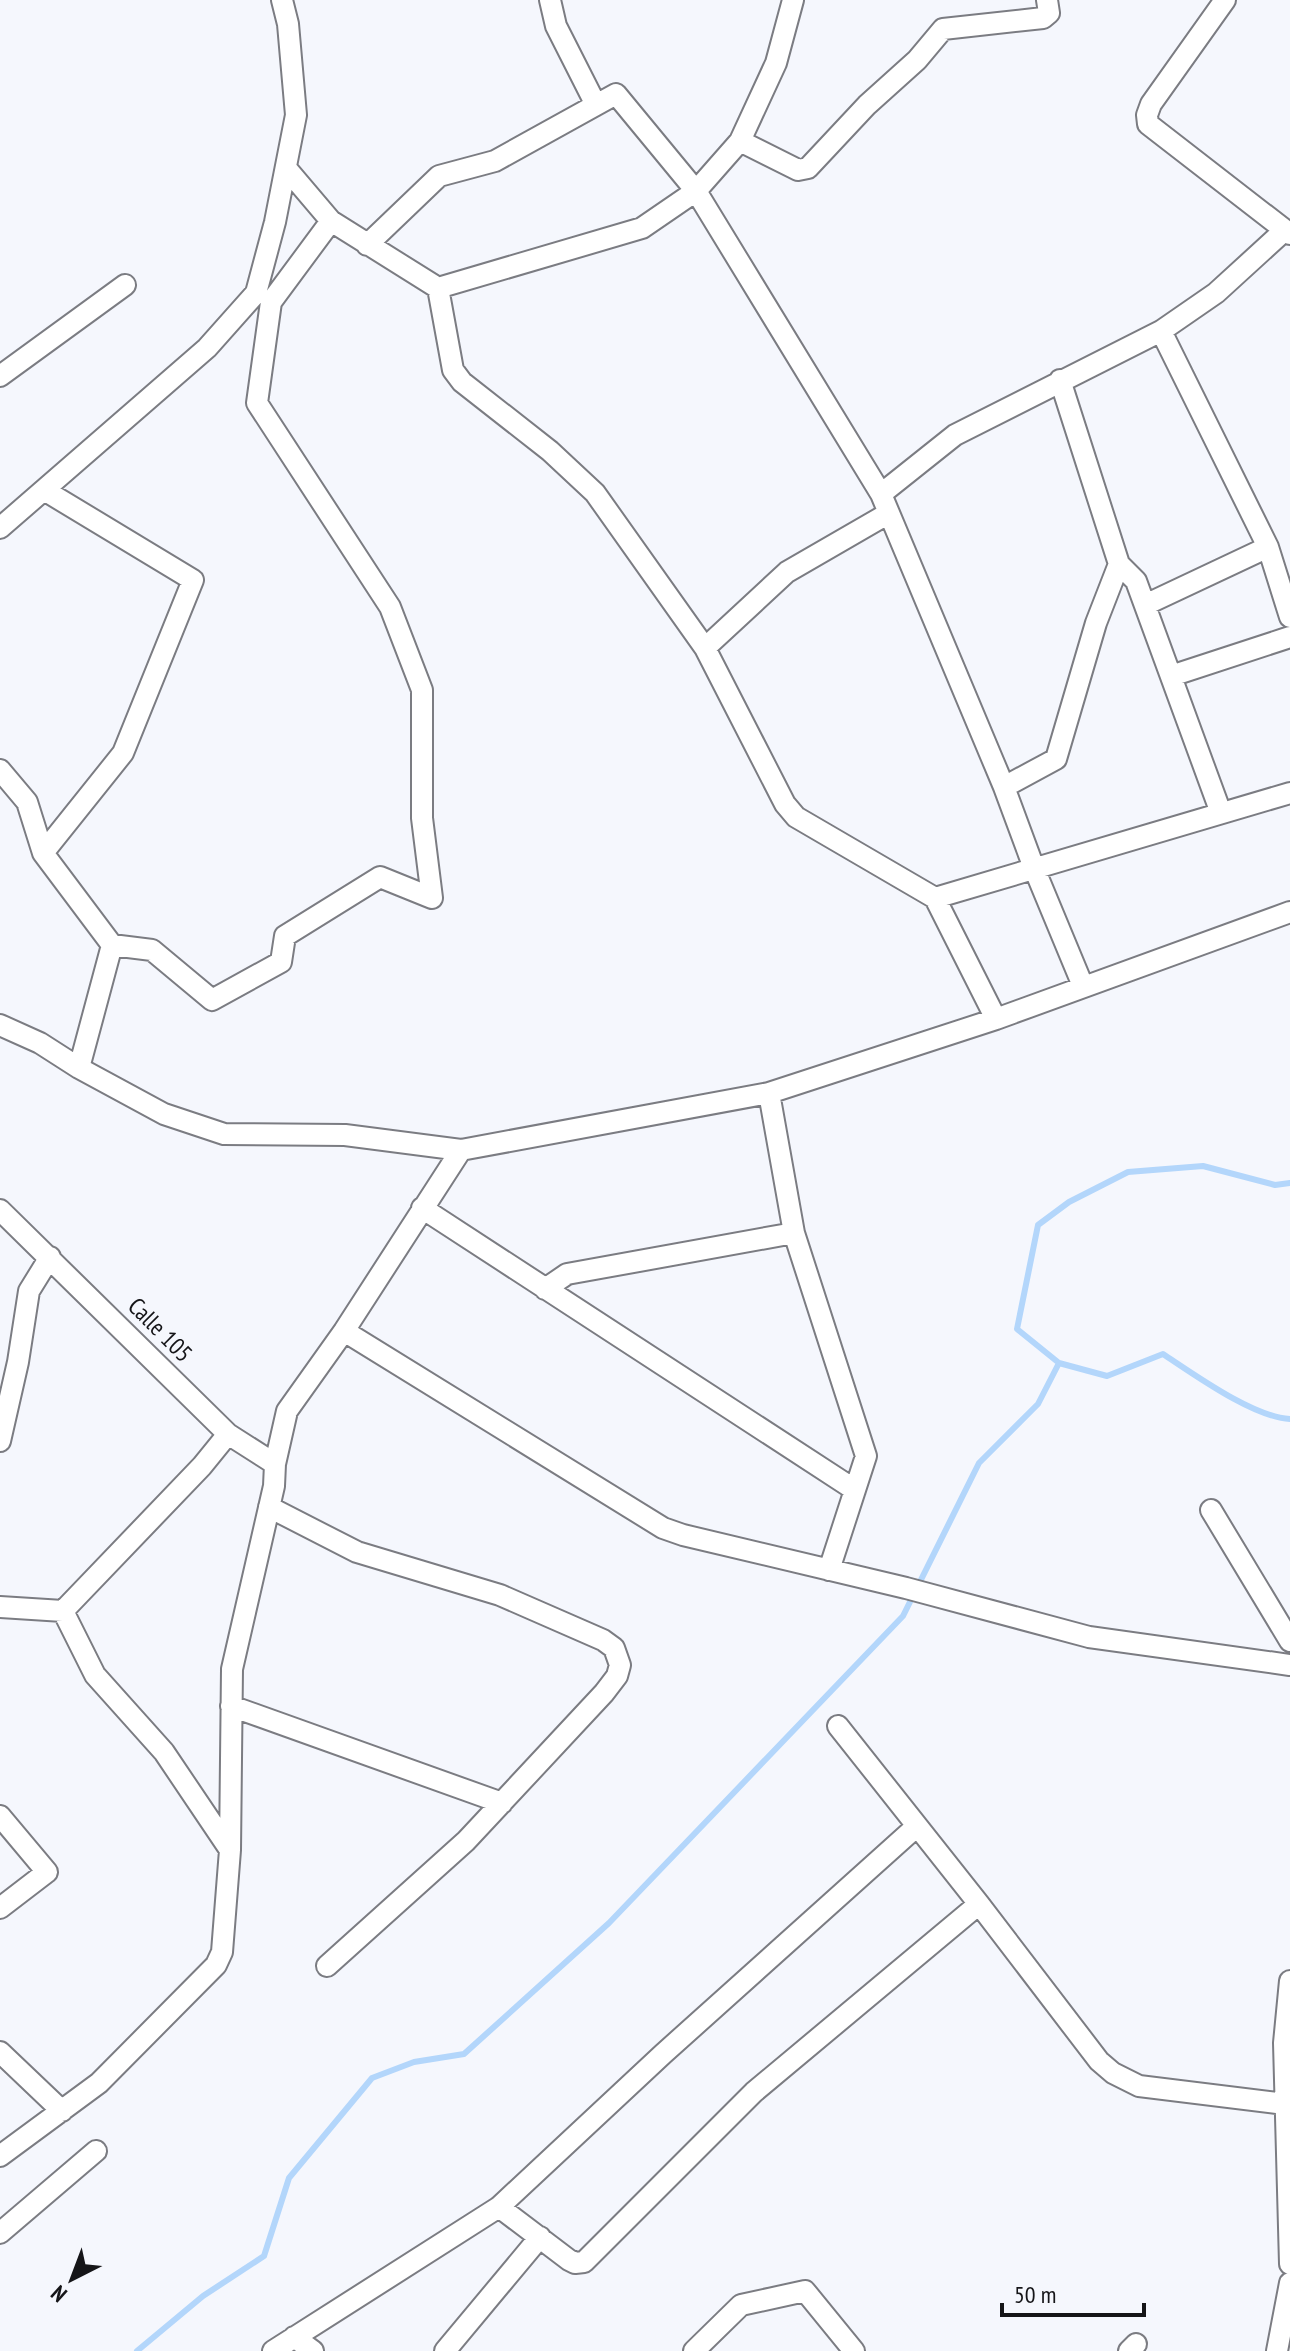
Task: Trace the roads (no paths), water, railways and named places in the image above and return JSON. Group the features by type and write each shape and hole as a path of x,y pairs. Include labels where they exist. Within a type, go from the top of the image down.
{"street":[{"path":"0,770 27,802 43,853 112,945 152,950 212,1000 281,962 285,936 380,877 432,898 422,818 422,690 390,607 257,403 264,297 296,115 288,24 282,0"},
{"path":"550,0 556,26 596,105"},
{"path":"286,168 331,221 438,288 642,228 696,191 740,141 776,63 793,0"},
{"path":"740,141 798,170 808,168 867,105 917,60 943,29 1043,18 1049,13 1047,0"},
{"path":"705,648 787,572 885,503 955,435 1161,331 1216,293 1288,232 1148,124 1151,104 1225,0"},
{"path":"367,245 439,176 495,161 616,94 696,191 885,503 1083,986"},
{"path":"0,528 264,297 331,221"},
{"path":"0,376 125,285"},
{"path":"438,288 453,370 462,382 550,451 595,493 705,648 785,804 796,817 935,898 996,1019"},
{"path":"1161,331 1268,547 1290,617"},
{"path":"1060,380 1119,564 1136,581 1221,813"},
{"path":"43,853 123,753 193,580 44,490"},
{"path":"1145,605 1268,547"},
{"path":"1004,787 1056,759 1096,623 1119,564"},
{"path":"1171,676 1290,637"},
{"path":"935,898 1290,793"},
{"path":"0,1025 40,1043 164,1114 224,1134 345,1135 461,1150 769,1093 996,1019 1290,912"},
{"path":"79,1068 112,945"},
{"path":"769,1093 794,1233 866,1456 829,1570"},
{"path":"0,2156 99,2083 216,1965 222,1952 230,1850 232,1669 274,1486 275,1464 287,1411 344,1331 461,1150"},
{"path":"422,1208 855,1490"},
{"name":"Calle 105","path":"0,1210 228,1434 275,1464"},
{"path":"545,1289 567,1274 794,1233"},
{"path":"0,1441 18,1362 29,1291 50,1257"},
{"path":"344,1331 663,1528 932,1594 1089,1637 1290,1665"},
{"path":"0,1607 63,1611 202,1466 228,1434"},
{"path":"269,1507 357,1552 500,1595 584,1630 614,1648 620,1665 614,1681 466,1841 327,1966"},
{"path":"1211,1510 1290,1641"},
{"path":"63,1611 95,1675 164,1752 230,1850"},
{"path":"231,1706 502,1803"},
{"path":"838,1726 1099,2061 1113,2073 1139,2086 1285,2104"},
{"path":"0,1816 47,1872 0,1908"},
{"path":"273,2351 499,2207 709,2012 917,1826"},
{"path":"499,2207 569,2260 584,2262 754,2092 979,1904"},
{"path":"1290,1981 1284,2043 1290,2264"},
{"path":"0,2052 62,2111"},
{"path":"0,2233 96,2151"},
{"path":"445,2351 540,2237"},
{"path":"1277,2351 1290,2283"},
{"path":"694,2351 741,2305 805,2291 854,2351"},
{"path":"294,2337 313,2351"}],"waterway":[{"path":"137,2351 203,2296 264,2256 289,2178 372,2078 414,2062 464,2054 609,1923 903,1616 979,1463 1038,1404 1059,1363 1017,1329 1038,1225 1069,1202 1128,1172 1203,1166 1275,1185 1290,1183"},
{"path":"1059,1363 1107,1376 1163,1354 1242,1403 1290,1419"}]}
